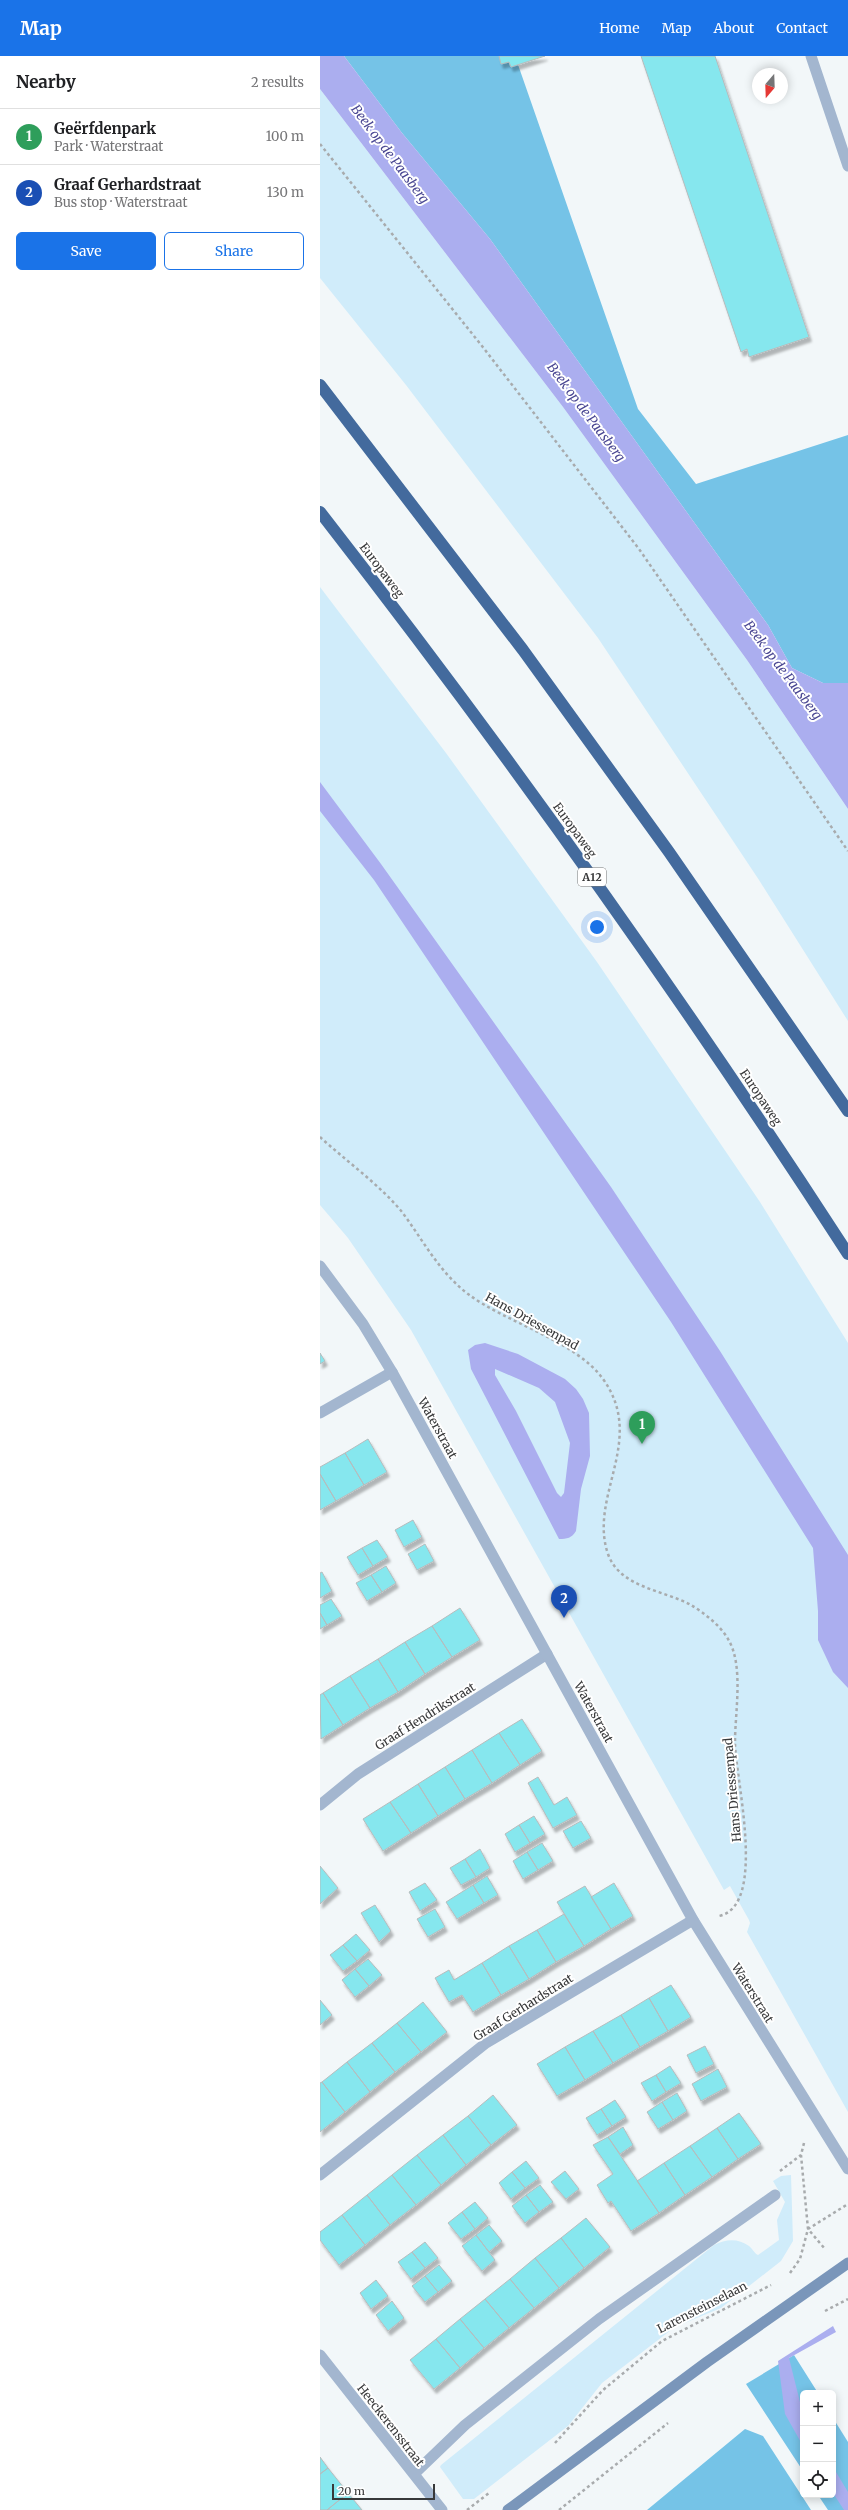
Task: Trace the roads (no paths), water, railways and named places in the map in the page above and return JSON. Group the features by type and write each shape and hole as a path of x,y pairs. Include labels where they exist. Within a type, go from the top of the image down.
{"highway":[{"path":"320,385 528,656 669,852 848,1111"},
{"name":"Europaweg","path":"320,512 489,734 639,942 848,1254"}],"main road":[{"path":"508,2510 848,2263"}],"street":[{"path":"811,56 848,166"},
{"name":"Waterstraat","path":"320,1266 363,1324 392,1372 693,1920 848,2170"},
{"path":"320,1413 392,1372"},
{"name":"Graaf Hendrikstraat","path":"320,1805 358,1774 547,1654"},
{"name":"Graaf Gerhardstraat","path":"320,2175 486,2043 693,1920"},
{"path":"414,2474 464,2425 599,2319 775,2195"},
{"name":"Heeckerensstraat","path":"320,2355 442,2510"}],"water":[{"name":"Beek op de Paasberg","path":"320,56 344,56 402,133 490,239 768,625 792,668 823,683 848,683 848,809 747,660 563,407 320,89"},
{"path":"320,782 381,864 611,1187 720,1351 848,1555 848,1688 833,1672 818,1640 818,1611 813,1548 671,1322 374,880 320,811"},
{"path":"485,1343 518,1354 565,1379 576,1389 583,1399 589,1413 590,1456 581,1489 576,1531 569,1538 559,1539 471,1369 468,1350 475,1345","holes":["495,1369 539,1388 555,1402 570,1443 564,1493 561,1497 557,1493 516,1411 495,1375"]},
{"path":"833,2326 836,2332 789,2358 800,2402 800,2441 785,2414 778,2361"},
{"path":"836,2472 848,2492 848,2510 844,2510 836,2498"}],"place":[{"name":"Geërfdenpark","path":"642,1444"},
{"name":"Graaf Gerhardstraat","path":"564,1618"}]}
